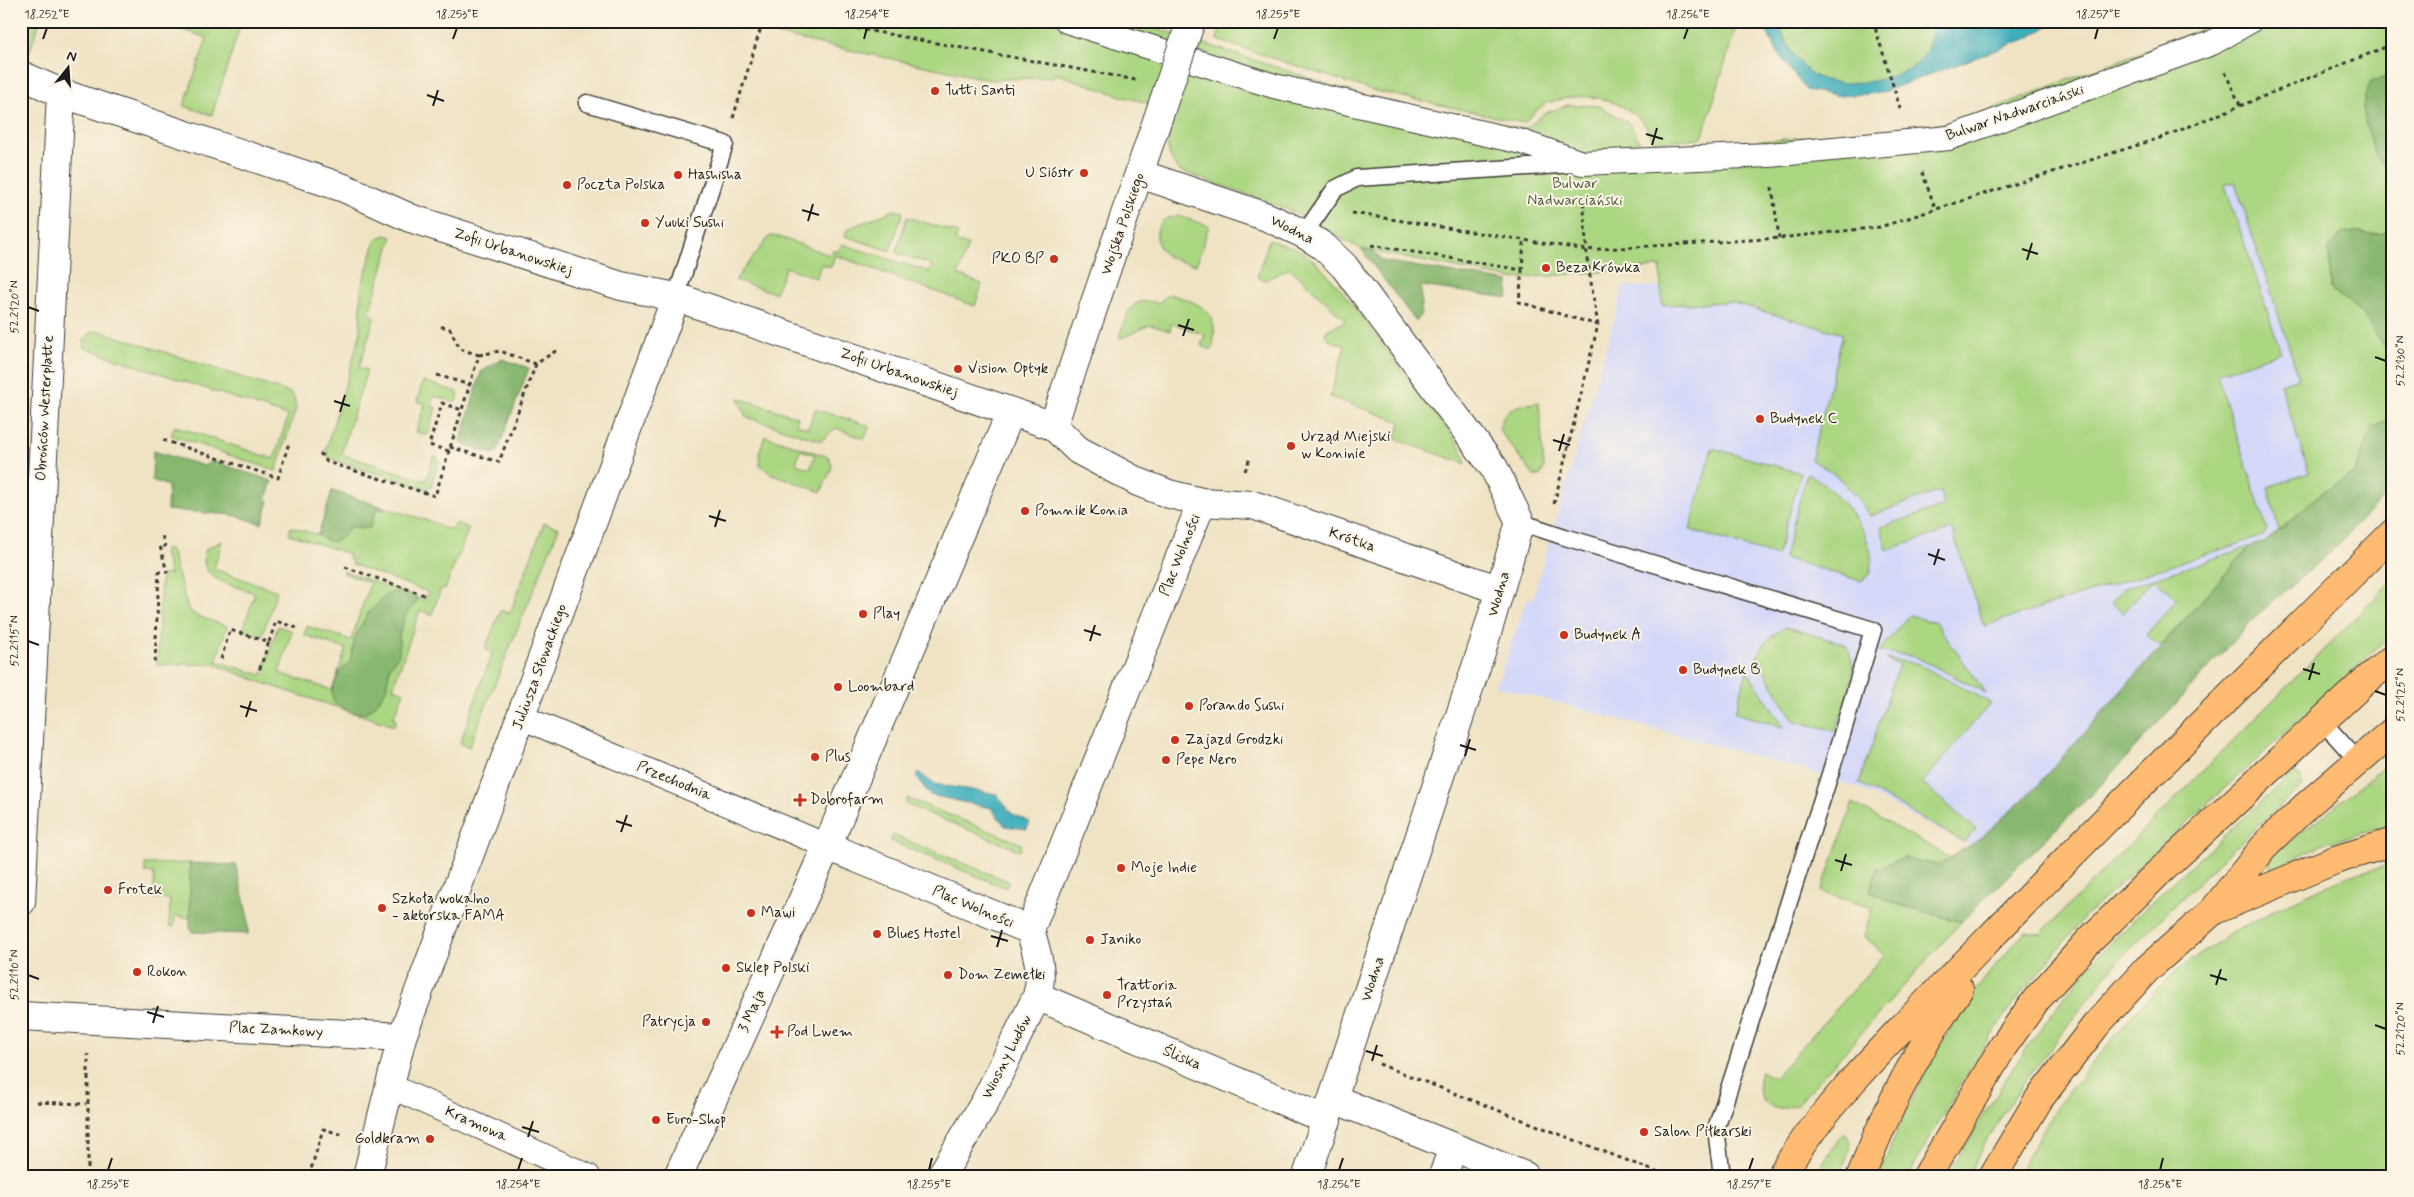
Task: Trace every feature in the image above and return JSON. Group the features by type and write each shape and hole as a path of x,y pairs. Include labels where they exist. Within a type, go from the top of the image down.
{"main road":[{"path":"1780,1176 1815,1127 1855,1080 2012,915 2393,533"},
{"path":"1927,1176 2004,1045 2036,1000 2089,941 2135,895 2322,721 2393,658"},
{"path":"1993,1176 2039,1099 2096,1024 2147,969 2213,911 2268,842 2393,731"},
{"path":"2213,911 2336,860 2393,842"},
{"path":"1861,1176 1889,1109 1920,1047 1975,964 2012,915"}],"street":[{"name":"Bulwar Nadwarciański","path":"1067,21 1274,86 1522,142 1582,163 1768,155 1949,138 2212,43 2250,21"},
{"name":"Wojska Polskiego","path":"1053,426 1191,21"},
{"name":"Zofii Urbanowskiej","path":"21,75 61,93 344,188 410,218 621,286 676,297 1011,412"},
{"name":"Obrońców Westerplatte","path":"21,902 61,93"},
{"name":"Wodna","path":"1140,174 1267,217 1304,234 1323,246 1344,266 1494,468 1520,522 1500,590 1307,1176"},
{"name":"Juliusza Słowackiego","path":"402,1037 676,297"},
{"name":"Plac Wolności","path":"827,846 1030,930 1202,502 1169,494 1104,466 1078,450 1053,426 1011,412"},
{"path":"827,846 1011,412"},
{"name":"Krótka","path":"1202,502 1253,506 1500,590"},
{"name":"Przechodnia","path":"521,717 827,846"},
{"name":"3 Maja","path":"678,1176 827,846"},
{"name":"Wiosny Ludów","path":"941,1176 985,1102 1037,996 1041,983 1039,961 1030,930"},
{"name":"Śliska","path":"1037,996 1330,1110 1453,1147 1525,1176"},
{"path":"21,1012 21,1031"},
{"name":"Plac Zamkowy","path":"22,1016 402,1037"},
{"path":"368,1176 402,1037"},
{"name":"Kramowa","path":"390,1086 588,1176"},
{"path":"1443,1176 1453,1147"}],"lane":[{"path":"587,103 725,144 676,297"},
{"path":"1304,234 1335,190 1356,178 1582,163"},
{"path":"1520,522 1873,630 1831,771 1716,1129 1722,1176"},
{"path":"2322,721 2358,761"}],"path":[{"path":"725,144 764,21"},
{"path":"817,21 1130,78 1171,78"},
{"path":"1873,21 1910,142"},
{"path":"1321,208 1586,250 1779,238 1880,227 2164,137 2393,44"},
{"path":"1768,155 1779,238"},
{"path":"1921,169 1936,210"},
{"path":"1583,193 1586,250 1591,293"},
{"path":"1524,240 1518,302 1598,324"},
{"path":"1367,244 1522,270"},
{"path":"439,326 450,329 460,350 479,355 500,351 536,364"},
{"path":"462,410 442,403 429,445 499,462 536,364 557,350"},
{"path":"320,453 327,462 434,496 479,355"},
{"path":"437,375 470,385"},
{"path":"163,440 278,478 290,443"},
{"path":"155,662 159,572 167,572 160,546 165,546 162,535"},
{"path":"345,568 427,596"},
{"path":"259,671 276,621 300,629"},
{"path":"220,659 230,630 269,642"},
{"path":"88,1052 86,1104 88,1176"},
{"path":"1376,1064 1383,1064 1667,1176"},
{"path":"38,1102 86,1104"},
{"path":"309,1176 323,1129"}],"shaded area":[{"path":"2265,155 2333,473 1987,855 1859,788 1801,769 1496,686 1527,599 1533,598 1624,286 1661,287"}],"green space":[{"path":"21,21 40,21 29,53 21,50"},
{"path":"156,21 226,21 240,26 212,115 184,106 207,38"},
{"path":"712,21 1135,21 1364,96 1525,129 1545,113 1568,105 1599,106 1630,124 1643,148 1776,140 1957,122 2223,21 2393,21 2393,76 2371,81 2389,172 2393,172 2393,232 2376,234 2343,232 2329,249 2331,289 2362,313 2393,361 2393,419 2373,427 2354,474 2321,493 2279,531 2268,487 2309,473 2280,384 2299,378 2235,182 2225,185 2281,352 2217,374 2267,530 2263,536 1984,626 1952,529 1887,550 1881,527 1944,506 1940,491 1870,516 1844,483 1821,465 1811,460 1843,334 1730,302 1662,305 1660,267 1512,279 1361,249 1287,209 1178,170 1172,161 1168,147 1175,110 1124,97 1054,73 1053,77 991,80"},
{"path":"1222,21 1738,21 1702,138 1654,142 1645,125 1635,115 1624,107 1598,98 1570,97 1557,100 1541,107 1524,123 1371,90 1217,40"},
{"path":"1776,21 1934,21 1927,49 1918,63 1908,70 1895,75 1864,82 1848,83 1833,82 1819,78 1809,72 1794,55"},
{"path":"2393,76 2393,172 2381,163 2376,154 2368,134 2363,107 2371,81"},
{"path":"894,210 903,212 890,251 845,236 847,229"},
{"path":"1179,216 1209,226 1196,265 1169,257 1158,244 1157,231 1161,223 1167,218"},
{"path":"907,217 958,233 955,241 968,245 958,275 982,284 975,306 835,255 831,267 821,264 816,278 786,267 775,293 735,280 770,236 779,237 830,255 833,250 838,252 842,244 930,272 931,264 896,253"},
{"path":"2343,232 2376,234 2393,232 2393,361 2362,313 2331,289 2329,249"},
{"path":"386,235 392,237 369,314 375,316 359,368 367,370 341,454 426,481 434,456 437,457 439,461 431,487 425,489 337,461 328,457 326,449 360,335 361,288 376,239"},
{"path":"1269,240 1298,249 1316,262 1342,291 1461,448 1466,464 1395,439 1401,422 1330,397 1345,346 1330,340 1325,334 1327,330 1346,321 1290,268 1265,280 1257,277"},
{"path":"1361,249 1372,251 1383,261 1509,282 1508,298 1421,286 1421,314 1416,322"},
{"path":"1169,294 1191,301 1206,311 1211,317 1214,326 1212,350 1201,346 1205,335 1172,323 1170,331 1150,325 1122,338 1119,337 1127,314 1135,304 1148,301 1158,303"},
{"path":"94,331 100,331 290,393 294,397 296,408 276,471 171,435 175,426 274,459 288,416 84,348 84,338"},
{"path":"502,359 529,368 497,452 493,454 463,444 461,440 481,372"},
{"path":"423,381 457,392 459,395 457,401 454,402 434,396 431,405 436,407 428,435 416,432 425,404 417,401"},
{"path":"738,398 798,417 796,424 808,428 815,409 870,426 864,439 836,428 821,441 746,417"},
{"path":"1539,402 1544,468 1540,476 1534,476 1499,430 1501,422 1508,411 1518,406"},
{"path":"2393,419 2393,487 2332,551 2256,616 2103,783 1961,922 1896,904 1870,891 1877,868 1904,858 1939,865 1977,841 2032,791 2245,552 2253,545 2263,543 2279,531 2321,493 2354,474 2373,427"},
{"path":"765,436 829,457 832,467 821,492 770,473 760,465 759,453","holes":["800,450 815,455 810,469 796,464"]},
{"path":"1712,448 1801,473 1777,556 1690,530"},
{"path":"153,451 204,466 212,461 272,481 266,500 269,501 262,524 233,515 167,510 168,486 152,480"},
{"path":"1807,473 1831,490 1854,516 1863,531 1872,561 1870,575 1861,581 1784,558"},
{"path":"332,491 435,523 442,528 452,529 457,523 469,528 445,589 441,588 432,615 420,610 393,687 404,692 393,718 396,719 394,726 266,684 213,664 157,665 161,575 170,574 163,549 171,550 188,609 197,616 227,626 216,661 262,675 278,626 292,631 279,673 332,690 346,649 304,635 307,626 351,640 370,583 343,573 344,571 425,600 428,592 351,564 352,560 348,558 349,554 289,534 291,527 318,535"},
{"path":"332,491 385,508 384,510 377,508 370,528 350,527 336,541 328,541 318,535"},
{"path":"544,523 559,528 469,747 460,743 492,653 485,649 501,610 510,613"},
{"path":"222,541 214,569 277,591 262,636 243,630 255,593 218,580 206,568 204,559 206,549"},
{"path":"2249,548 2160,646 2146,635 2177,599 2153,579 2123,613 2111,603 2122,589"},
{"path":"2393,580 2393,634 2085,916 2008,1010 1961,1083 1908,1176 1879,1176 1907,1109 1940,1046 1978,987 2001,959 2025,932 2040,934"},
{"path":"394,592 403,592 416,596 417,601 405,616 399,636 399,654 390,667 386,690 375,706 365,713 352,713 333,701 332,690 339,672 350,662 355,637 368,613 386,595"},
{"path":"1909,615 1936,623 1986,693 1916,657 1879,651"},
{"path":"1786,627 1845,644 1850,654 1852,665 1851,687 1836,731 1794,721 1757,659 1768,640"},
{"path":"1886,659 1916,663 1991,703 1922,783 1976,829 1964,842 1859,783 1899,665"},
{"path":"1747,671 1784,727 1735,713"},
{"path":"2393,760 2393,824 2321,845 2270,870 2270,861 2275,853"},
{"path":"2292,774 2298,774 2302,782 2301,787 2223,858 2114,965 2023,1084 1991,1133 1967,1176 1947,1176 2015,1064 2061,1001 2105,948 2162,892"},
{"path":"907,798 1022,844 1020,851 905,804"},
{"path":"1853,803 1951,858 1939,866 1904,858 1877,868 1870,891 1896,904 1961,922 1799,1103 1789,1107 1772,1107 1766,1104 1759,1090 1761,1071 1774,1078 1884,955 1864,936 1872,908 1821,892"},
{"path":"893,835 1008,881 1006,888 890,841"},
{"path":"190,863 190,918 175,916 174,927 169,926 170,899 154,898 154,873 145,872 145,864"},
{"path":"190,863 236,865 248,918 248,934 192,932 190,928"},
{"path":"2393,863 2393,1176 2016,1176 2057,1106 2135,1012 2174,972 2230,934 2284,905 2346,877"},
{"path":"1842,1134 1847,1134 1851,1143 1841,1176 1814,1176"}],"water":[{"path":"1761,21 1776,21 1794,55 1809,72 1819,78 1833,82 1848,83 1864,82 1895,75 1908,70 1918,63 1927,49 1934,21 2056,21 2029,38 1880,93 1841,96 1806,90 1779,55"},
{"path":"918,772 934,784 997,794 1011,813 1030,822 1027,829 1005,826 991,808 930,795 916,777"}],"place":[{"name":"Tutti Santi","path":"935,91"},
{"name":"U Sióstr","path":"1084,173"},
{"name":"Hashisha","path":"678,175"},
{"name":"Poczta Polska","path":"567,185"},
{"name":"Yuuki Sushi","path":"645,223"},
{"name":"PKO BP","path":"1054,259"},
{"name":"Beza Krówka","path":"1546,268"},
{"name":"Vision Optyk","path":"958,369"},
{"name":"Budynek C","path":"1760,419"},
{"name":"Urząd Miejski w Koninie","path":"1291,446"},
{"name":"Pomnik Konia","path":"1025,511"},
{"name":"Play","path":"863,614"},
{"name":"Budynek A","path":"1564,635"},
{"name":"Budynek B","path":"1683,670"},
{"name":"Loombard","path":"838,687"},
{"name":"Porando Sushi","path":"1189,706"},
{"name":"Zajazd Grodzki","path":"1175,740"},
{"name":"Plus","path":"815,757"},
{"name":"Pepe Nero","path":"1166,760"},
{"name":"Dobrofarm","path":"800,800"},
{"name":"Moje Indie","path":"1121,868"},
{"name":"Frotek","path":"108,890"},
{"name":"Szkoła wokalno - aktorska FAMA","path":"382,908"},
{"name":"Mawi","path":"751,913"},
{"name":"Blues Hostel","path":"877,934"},
{"name":"Janiko","path":"1090,940"},
{"name":"Sklep Polski","path":"726,968"},
{"name":"Rokon","path":"137,972"},
{"name":"Dom Zemełki","path":"948,975"},
{"name":"Trattoria Przystań","path":"1107,995"},
{"name":"Patrycja","path":"706,1022"},
{"name":"Pod Lwem","path":"777,1032"},
{"name":"Euro-Shop","path":"656,1120"},
{"name":"Salon Piłkarski","path":"1644,1132"},
{"name":"Goldkram","path":"430,1139"}]}
